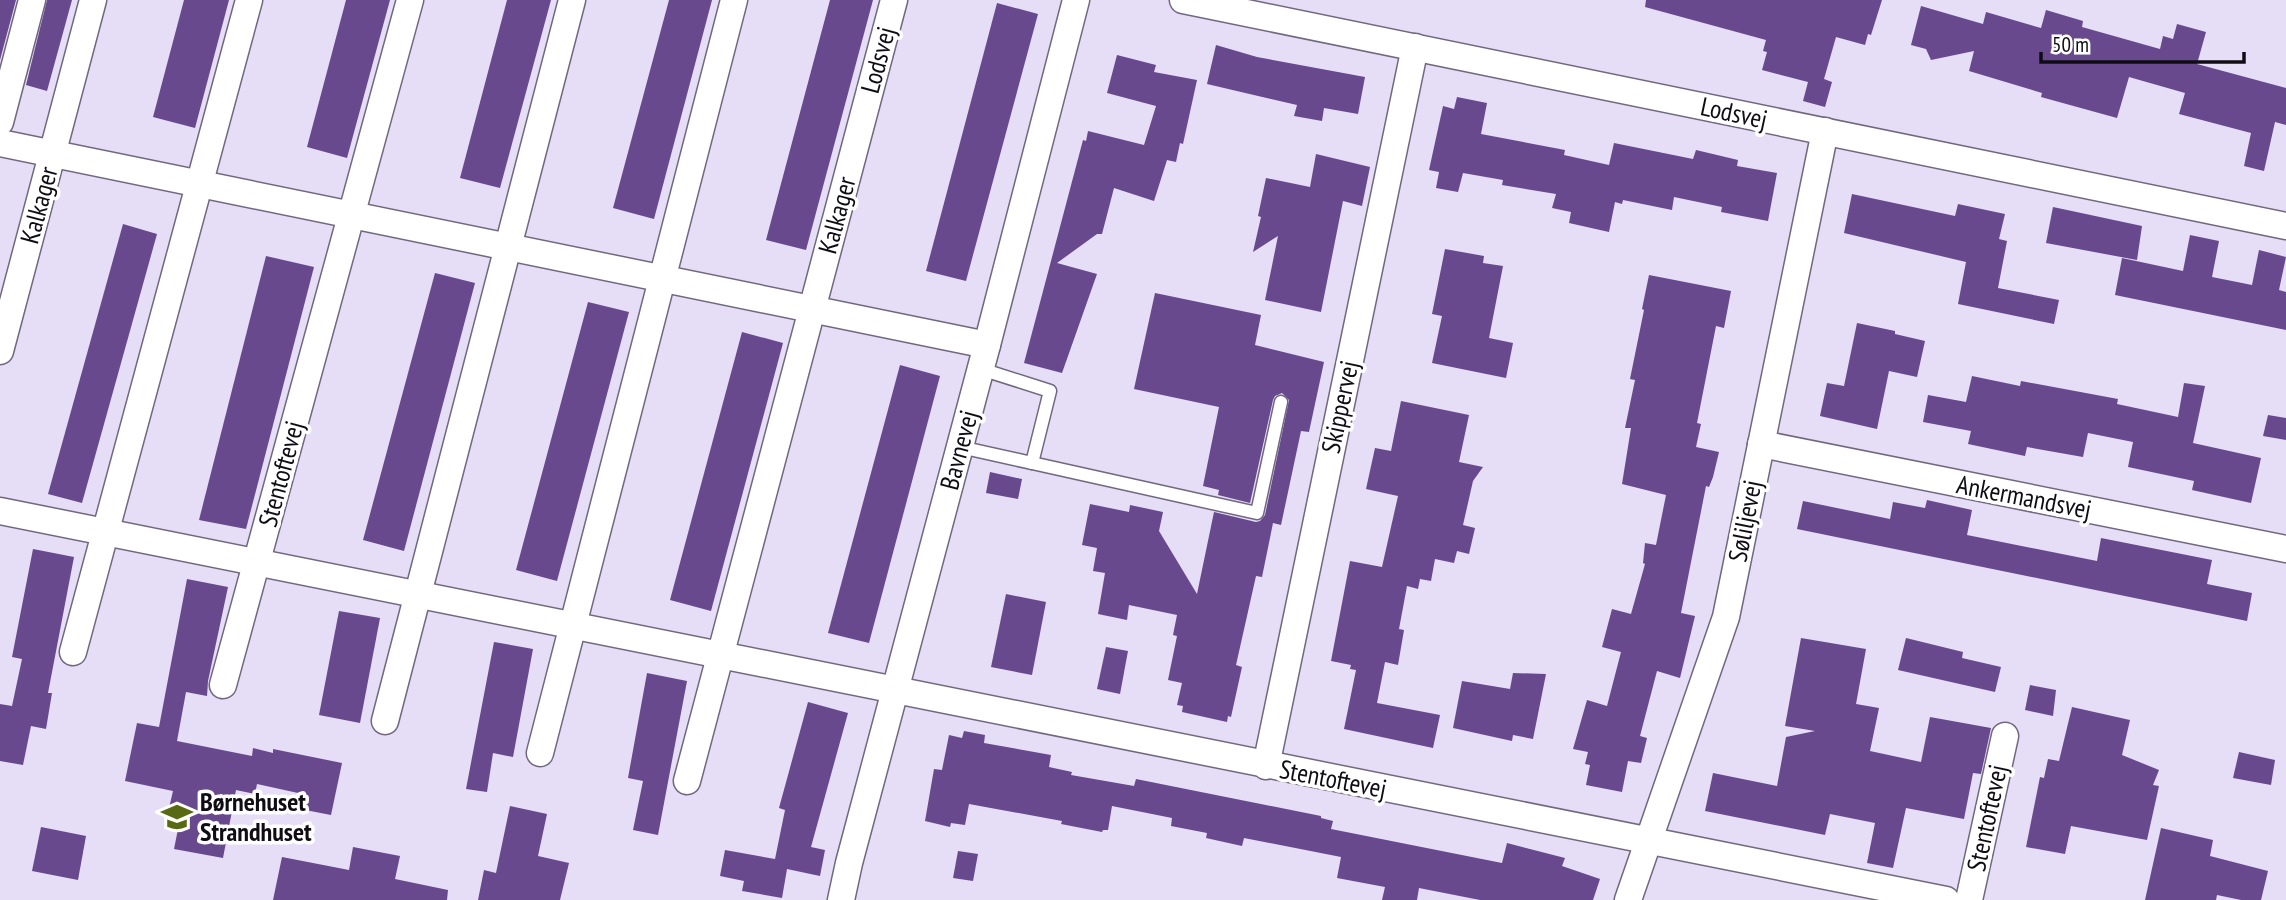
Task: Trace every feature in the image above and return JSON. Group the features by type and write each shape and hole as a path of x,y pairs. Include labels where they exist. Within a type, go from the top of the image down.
{"street":[{"path":"0,122 33,0"},
{"name":"Kalkager","path":"2,344 93,0"},
{"path":"352,215 410,0"},
{"path":"385,721 572,0"},
{"path":"540,753 734,0"},
{"name":"Lodsvej","path":"862,121 894,0"},
{"name":"Bavnevej","path":"841,900 1076,0"},
{"name":"Lodsvej","path":"1183,0 2286,226"},
{"path":"73,652 248,3"},
{"name":"Skippervej","path":"1266,766 1415,47"},
{"name":"Kalkager","path":"720,654 862,121"},
{"name":"Søliljevej","path":"1628,900 1726,617 1825,131"},
{"name":"Kalkager","path":"0,143 812,309 984,357"},
{"name":"Stentoftevej","path":"223,685 352,215"},
{"name":"Ankermandsvej","path":"1761,444 2286,549"},
{"name":"Stentoftevej","path":"0,510 1266,766 1946,900"},
{"path":"687,781 720,654"},
{"name":"Stentoftevej","path":"1969,900 2005,736"}],"lane":[{"path":"984,357 1050,391 1032,463"},
{"path":"960,447 1257,513 1281,402"}],"building":[{"path":"0,0 16,0 0,60"},
{"path":"47,0 72,0 47,91 26,85"},
{"path":"184,0 229,0 195,128 153,117"},
{"path":"346,0 390,0 347,158 307,147"},
{"path":"507,0 551,0 500,188 460,178"},
{"path":"669,0 712,0 654,219 613,208"},
{"path":"830,0 873,0 806,250 766,240"},
{"path":"1646,0 1882,0 1865,45 1836,37 1824,79 1832,82 1825,107 1803,101 1808,82 1762,70 1767,52 1763,51 1766,40 1645,7"},
{"path":"997,3 1038,14 966,281 926,271"},
{"path":"1921,6 1983,24 1986,12 2041,28 2046,10 2083,21 2082,27 2160,49 2163,36 2173,39 2177,24 2206,32 2197,64 2286,88 2286,125 2275,122 2264,171 2244,166 2251,133 2179,114 2185,93 2129,77 2117,118 2041,97 2042,93 1969,71 1974,51 1931,60 1926,49 1911,45"},
{"path":"1216,45 1257,57 1365,77 1358,114 1324,108 1322,121 1294,116 1297,105 1207,84"},
{"path":"1117,55 1156,65 1154,72 1197,80 1183,144 1180,143 1176,162 1167,160 1154,201 1114,188 1102,234 1097,234 1057,263 1097,274 1062,373 1024,363 1083,140 1086,141 1088,131 1144,145 1156,106 1107,93"},
{"path":"1457,97 1487,103 1481,134 1565,150 1564,155 1609,165 1614,143 1693,159 1696,150 1738,160 1737,166 1777,173 1768,221 1721,212 1722,207 1674,197 1672,210 1623,200 1622,204 1615,202 1609,232 1569,223 1571,212 1552,208 1556,194 1502,185 1503,180 1463,173 1458,192 1436,188 1439,172 1429,170 1443,106 1454,109"},
{"path":"1316,154 1370,167 1362,206 1343,201 1321,312 1265,300 1278,236 1253,252 1266,178 1310,187"},
{"path":"1852,194 1955,216 1958,204 2005,214 1999,239 2007,241 1998,288 2059,300 2054,324 1958,304 1966,262 1844,233"},
{"path":"2053,207 2142,226 2137,260 2046,243"},
{"path":"123,224 157,234 82,503 48,494"},
{"path":"2190,235 2219,241 2212,277 2252,285 2259,250 2286,257 2279,290 2286,292 2286,330 2115,295 2122,258 2183,271"},
{"path":"1445,249 1484,256 1483,263 1503,266 1489,338 1513,343 1506,378 1432,363 1442,316 1432,314"},
{"path":"266,256 314,267 246,529 199,520"},
{"path":"435,273 475,283 404,551 363,540"},
{"path":"1649,275 1731,291 1724,328 1716,326 1697,423 1701,424 1696,447 1719,452 1713,477 1709,487 1706,486 1681,613 1695,616 1680,678 1657,671 1640,736 1647,738 1641,763 1628,761 1622,792 1586,785 1590,765 1585,764 1588,752 1573,749 1587,700 1607,706 1621,652 1602,647 1612,609 1631,614 1645,564 1645,543 1656,545 1666,495 1622,484 1631,428 1625,428 1635,380 1630,379"},
{"path":"1155,293 1261,315 1255,345 1324,362 1309,432 1301,431 1281,525 1273,523 1262,577 1256,576 1236,665 1242,667 1231,717 1228,716 1227,722 1182,712 1183,706 1177,705 1182,683 1168,680 1177,636 1173,635 1177,615 1129,605 1127,620 1098,614 1105,573 1093,571 1097,548 1082,545 1090,504 1129,512 1130,505 1163,512 1159,531 1197,594 1214,512 1256,522 1265,515 1289,400 1282,393 1273,400 1250,503 1218,495 1219,490 1203,486 1219,407 1134,389"},
{"path":"588,302 629,312 557,581 516,570"},
{"path":"1857,323 1925,341 1917,377 1889,371 1877,429 1820,416 1827,383 1844,386"},
{"path":"742,332 783,343 711,611 670,600"},
{"path":"900,365 940,376 869,643 828,633"},
{"path":"1972,376 2020,386 2021,381 2118,399 2117,404 2178,417 2184,383 2205,386 2193,443 2261,458 2251,503 2192,490 2194,481 2128,467 2133,442 2088,433 2083,457 2027,447 2025,456 1968,444 1971,431 1923,422 1928,395 1966,402"},
{"path":"1401,401 1469,415 1459,462 1483,467 1473,481 1463,525 1475,528 1469,554 1457,551 1454,563 1435,559 1431,581 1420,579 1418,589 1407,586 1399,629 1404,630 1398,665 1385,662 1377,703 1440,715 1433,748 1344,729 1356,670 1350,669 1351,665 1331,661 1350,561 1382,567 1398,496 1366,489 1375,448 1391,451"},
{"path":"2268,415 2286,418 2286,440 2263,436"},
{"path":"990,472 1022,479 1018,499 986,493"},
{"path":"1927,500 1972,510 1967,535 2097,561 2101,538 2212,560 2207,584 2252,593 2247,621 1797,529 1803,501 1890,519 1893,502 1925,508"},
{"path":"33,549 74,557 48,693 52,693 46,729 31,726 23,765 0,761 0,704 12,706 22,659 12,657"},
{"path":"187,579 228,587 207,696 186,692 177,741 252,756 253,748 273,753 273,749 342,763 331,815 295,808 298,793 257,784 255,794 236,790 223,858 174,849 179,824 166,821 173,791 125,781 137,723 159,727"},
{"path":"1006,594 1046,602 1032,675 991,667"},
{"path":"339,611 380,618 360,723 319,715"},
{"path":"1801,638 1866,649 1856,704 1879,708 1870,751 1921,762 1930,717 1991,728 1981,774 1973,773 1964,819 1906,808 1893,868 1867,863 1875,823 1830,814 1825,835 1705,811 1713,773 1777,786 1786,737 1815,731 1785,726"},
{"path":"1906,638 1963,652 1962,658 2001,667 1995,692 1898,670"},
{"path":"494,642 533,649 513,757 493,753 487,792 466,789"},
{"path":"1106,647 1128,651 1120,694 1097,689"},
{"path":"647,673 687,681 658,835 633,830 643,781 628,778"},
{"path":"1513,673 1546,674 1533,739 1513,735 1512,741 1453,728 1462,681 1510,689"},
{"path":"2030,685 2056,690 2053,716 2025,710"},
{"path":"808,702 848,713 811,847 825,850 820,876 787,869 782,898 742,891 744,881 720,876 725,850 775,859 785,810 779,808"},
{"path":"2072,707 2130,720 2122,755 2159,770 2153,785 2159,786 2147,840 2071,826 2065,854 2026,847 2040,777 2044,778 2048,759 2059,761"},
{"path":"964,731 985,735 984,743 1051,755 1049,767 1072,772 1071,775 1134,786 1136,779 1321,816 1333,821 1331,829 1502,863 1507,843 1565,858 1562,866 1600,879 1593,900 1480,900 1419,888 1417,900 1382,900 1385,887 1337,878 1341,857 1244,838 1242,846 1206,838 1207,833 1171,826 1172,818 1112,806 1108,830 1102,832 1061,824 1062,821 969,804 965,825 951,823 950,827 925,821 934,769 942,770 949,735 962,738"},
{"path":"2239,752 2275,760 2271,785 2233,778"},
{"path":"510,806 547,814 538,856 569,863 560,900 478,900 484,870 496,873"},
{"path":"41,827 86,836 78,880 32,871"},
{"path":"2161,828 2213,840 2210,856 2268,871 2261,900 2241,900 2217,895 2216,900 2145,900"},
{"path":"353,847 400,856 395,879 448,890 447,900 273,900 282,857 349,870"},
{"path":"958,851 978,854 973,881 953,878"}],"place":[{"name":"Børnehuset Strandhuset","path":"177,817"}]}
